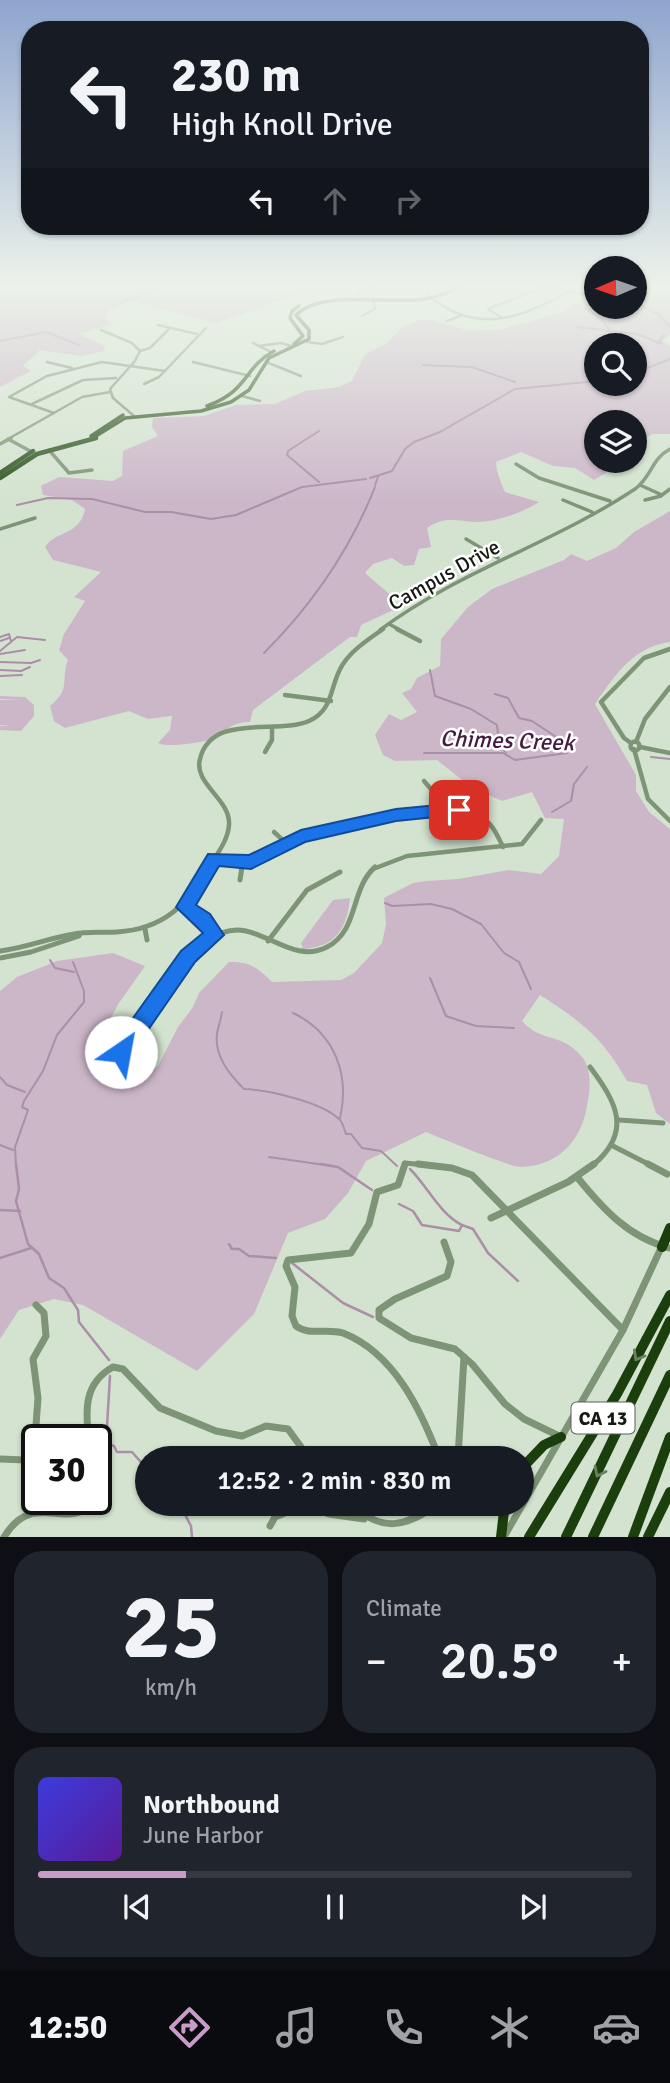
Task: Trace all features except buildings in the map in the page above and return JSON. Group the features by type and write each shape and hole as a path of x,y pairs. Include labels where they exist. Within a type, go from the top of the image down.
{"highway":[{"path":"666,1247 670,1228"},
{"name":"CA 13","path":"529,1537 617,1394 670,1295"},
{"path":"566,1537 670,1321"},
{"path":"593,1537 670,1375"},
{"path":"534,1455 544,1445 561,1437"},
{"path":"633,1537 670,1437"},
{"path":"648,1537 670,1492"},
{"path":"654,1537 670,1492"}],"main road":[{"path":"0,475 49,450 96,438 133,414 210,405 236,394 263,358"},
{"path":"0,475 32,452 91,436 133,414 209,410 242,396 271,358"}],"street":[{"path":"110,392 116,378 138,358"},
{"path":"144,384 164,371 176,358"},
{"path":"54,413 9,397 40,380 106,361 164,371"},
{"path":"47,362 72,369"},
{"path":"193,362 250,376"},
{"path":"266,362 300,376"},
{"path":"31,404 72,383 100,376 116,378"},
{"path":"110,392 133,414"},
{"path":"0,444 82,397 110,392"},
{"path":"242,396 260,401"},
{"path":"8,439 32,452"},
{"name":"Campus Drive","path":"331,701 337,676 344,662 414,605 499,559 531,547 640,485 654,458 670,449"},
{"path":"49,450 69,473 92,470"},
{"path":"516,464 541,482 585,490 610,502"},
{"path":"640,485 662,495"},
{"path":"645,500 662,495 670,489"},
{"path":"563,500 593,512"},
{"path":"0,529 35,518"},
{"path":"466,539 499,559"},
{"path":"389,624 420,640"},
{"path":"670,649 645,658 601,702 617,729 636,744 670,753"},
{"path":"670,687 645,719 634,749 648,799 670,821"},
{"path":"285,695 331,701"},
{"path":"0,951 87,933 145,929 168,919 185,907 215,859 228,831 226,807 201,777 200,758 207,745 225,732 243,727 272,727 306,722 319,716 331,701"},
{"path":"265,752 271,745 272,727"},
{"path":"424,781 437,796 442,809"},
{"path":"215,859 242,863 271,854 301,837 396,815 442,809 468,811 484,818 495,827 503,847"},
{"path":"121,1052 188,957 214,935 242,930 288,950 310,952 337,942 350,926 358,886 370,871 385,862 405,857 522,844 541,820"},
{"path":"274,832 286,844"},
{"path":"240,880 242,863"},
{"path":"268,941 310,886 325,876 340,872"},
{"path":"185,907 204,920 214,935"},
{"path":"145,929 147,940"},
{"path":"0,958 31,952 87,933"},
{"path":"491,1217 577,1177 613,1146 619,1120 612,1095 590,1067"},
{"path":"619,1120 663,1123"},
{"path":"613,1146 667,1174"},
{"path":"435,1446 427,1423 411,1394 362,1345 340,1332 310,1333 295,1327 291,1315 295,1284 286,1263 292,1257 351,1253 361,1241 376,1212 377,1192 398,1185 405,1163 464,1171 623,1330"},
{"path":"502,1533 623,1330 666,1247 615,1219 597,1203 577,1177"},
{"path":"444,1242 452,1262 447,1276 395,1299 377,1314 411,1338 446,1346 464,1356 514,1411 561,1437"},
{"path":"0,1459 24,1460 32,1452 38,1398 33,1359 46,1336 44,1313 36,1306"},
{"path":"459,1446 464,1356"},
{"path":"88,1424 87,1396 95,1381 113,1367 123,1369 151,1402 160,1408 216,1431 242,1436 266,1426 288,1429 300,1446"},
{"path":"270,1526 281,1513 305,1505 329,1514 400,1525 421,1516"},
{"path":"86,1520 88,1515"},
{"path":"4,1537 15,1522 28,1516 42,1517 61,1525"},
{"path":"361,1516 364,1519"}],"shaded area":[{"path":"0,358 32,358 23,366 31,371 0,387"},
{"path":"363,358 584,358 584,396 647,396 647,358 670,358 670,434 653,434 647,437 647,410 584,410 584,473 606,473 594,480 575,468 553,466 521,452 496,462 505,492 539,502 501,519 439,522 427,528 431,547 419,549 414,565 404,566 392,558 373,564 365,573 394,598 393,610 361,625 357,637 350,637 253,710 250,722 232,726 209,740 168,745 158,743 170,730 172,716 148,719 129,711 65,728 54,721 50,706 63,689 68,660 59,650 64,634 85,601 74,597 101,572 53,560 45,547 78,524 85,509 72,500 43,495 41,486 59,477 113,481 122,476 123,451 158,436 152,427 153,418 204,416 236,405 275,404 305,391 339,387 352,381"},
{"path":"670,511 670,642 635,656 618,673 595,704 636,775 636,791 649,812 670,829 670,1124 656,1113 647,1085 627,1081 609,1053 590,1032 568,1013 540,995 522,1021 537,1033 560,1040 575,1050 583,1058 590,1079 588,1101 581,1126 570,1145 554,1158 533,1166 515,1166 426,1132 366,1161 348,1193 325,1219 288,1233 254,1314 197,1371 83,1305 54,1299 19,1310 0,1339 0,991 17,977 57,961 113,953 145,966 119,1003 93,1050 112,1059 117,1073 135,1080 158,1066 199,993 229,962 253,966 272,982 341,980 354,973 382,943 386,924 384,898 413,883 426,881 458,879 509,870 541,874 559,856 564,819 545,818 532,792 502,801 471,787 437,760 395,761 383,755 375,735 389,714 401,720 417,712 402,693 411,689 417,678 440,666 441,639 468,607 492,589 564,560 571,554 587,561 616,548 634,532"},
{"path":"0,696 25,697 34,705 34,716 21,731 0,730 0,726 12,725 0,725 0,700 19,700 0,699"},
{"path":"350,898 343,927 338,934 324,944 303,949 301,943 333,900"}],"waterway":[{"path":"647,368 670,359"},
{"path":"423,365 472,367 515,382"},
{"path":"370,478 392,471 405,449 414,442 440,432 515,389 584,382"},
{"path":"319,431 288,451 287,455 319,482"},
{"path":"375,485 378,477"},
{"path":"17,505 48,498 92,499 145,512 171,512 211,519 236,515 302,487 366,479"},
{"path":"264,653 298,616 328,576 354,533 375,487"},
{"path":"0,637 9,634 11,641"},
{"path":"0,651 17,637 45,640"},
{"path":"0,641 9,638"},
{"path":"0,654 25,650"},
{"path":"0,662 31,663 40,660"},
{"path":"0,670 21,671 30,667"},
{"path":"430,670 435,696 471,709 497,725 499,743 506,753"},
{"path":"0,676 22,675"},
{"path":"495,694 508,698 519,718 532,721 573,748"},
{"name":"Chimes Creek","path":"424,753 503,753 515,760 567,753"},
{"name":"Chimes Creek","path":"651,757 670,759"},
{"path":"552,812 571,801 574,784 587,767"},
{"path":"385,903 392,906 431,904 452,909 481,924 504,953 519,962 531,989"},
{"path":"50,960 55,968 74,972"},
{"path":"16,1166 15,1147 28,1110 22,1107 24,1101 43,1071 57,1035 84,1002 84,991 73,962"},
{"path":"430,978 446,1016 476,1026 514,1028"},
{"path":"222,1012 217,1034 218,1050 229,1071 244,1089 280,1094 320,1107 340,1120 346,1134 351,1134 362,1148 381,1151 397,1166"},
{"path":"293,1013 319,1032 336,1057 343,1086 340,1118"},
{"path":"0,1077 7,1085 25,1092"},
{"path":"0,1145 13,1150"},
{"path":"269,1157 332,1166"},
{"path":"16,1164 19,1189 16,1201 19,1211"},
{"path":"320,1164 332,1166"},
{"path":"332,1166 338,1167 372,1190"},
{"path":"410,1169 441,1207 462,1225"},
{"path":"399,1204 413,1211 422,1225 459,1231 462,1225"},
{"path":"0,1210 19,1211"},
{"path":"19,1211 28,1244 39,1254 49,1278 64,1288 78,1310 79,1322 109,1360"},
{"path":"462,1225 473,1229 488,1253 518,1281"},
{"path":"229,1244 232,1249 239,1249 249,1256 276,1258"},
{"path":"0,1258 31,1248"},
{"path":"292,1263 343,1303 373,1317"},
{"path":"110,1376 106,1443 114,1446 117,1452 132,1452 135,1455"},
{"path":"186,1516 191,1526 192,1537"}],"route":[{"path":"121,1052 125,1042 188,957 214,935 204,920 185,907 215,859 233,863 251,862 301,837 396,815 442,809 459,810"}]}
